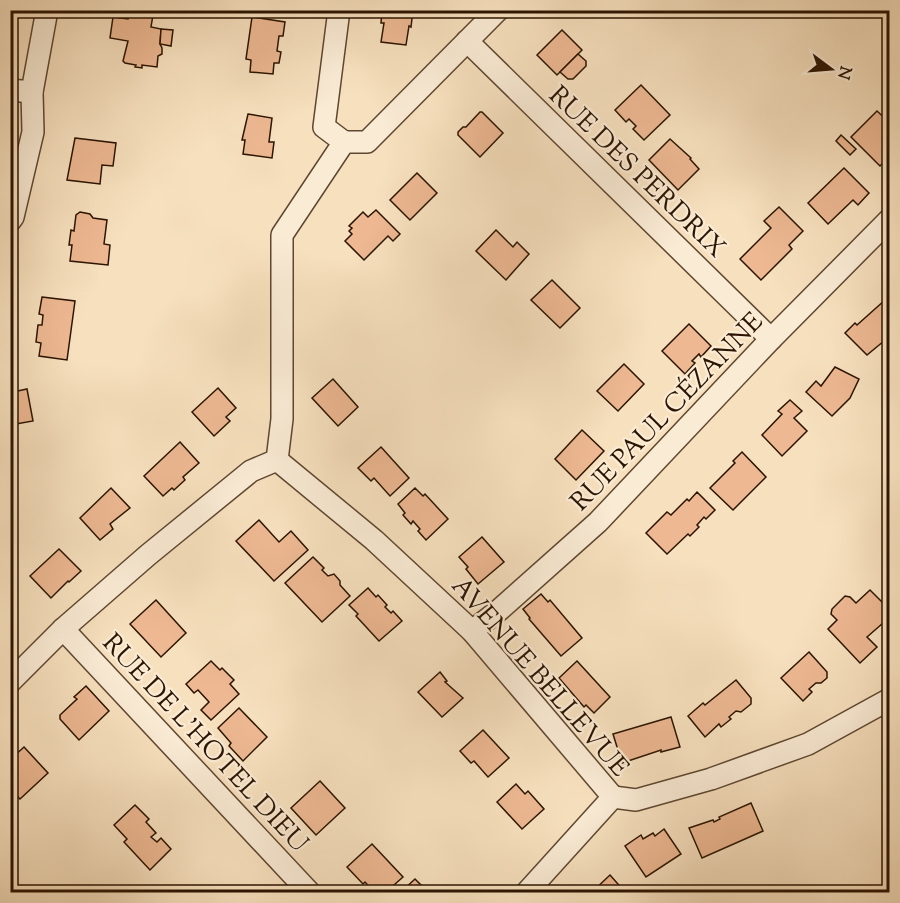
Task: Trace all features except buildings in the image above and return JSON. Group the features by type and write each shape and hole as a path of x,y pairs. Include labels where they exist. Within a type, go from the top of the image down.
{"street":[{"path":"10,221 13,217 33,132 32,92 46,10"},
{"path":"339,10 324,127 344,142 367,142 498,10"},
{"name":"RUE DES PERDRIX","path":"467,41 771,339"},
{"path":"10,90 32,92"},
{"path":"10,682 63,629 148,555 251,471 277,460 282,419 282,235 344,142"},
{"name":"RUE PAUL CÉZANNE","path":"472,632 598,522 771,339 890,219"},
{"name":"AVENUE BELLEVUE","path":"277,460 374,540 472,632 613,797 527,892"},
{"name":"RUE DE L'HOTEL DIEU","path":"63,629 309,892"},
{"path":"613,797 636,800 711,779 808,744 890,699"}]}
